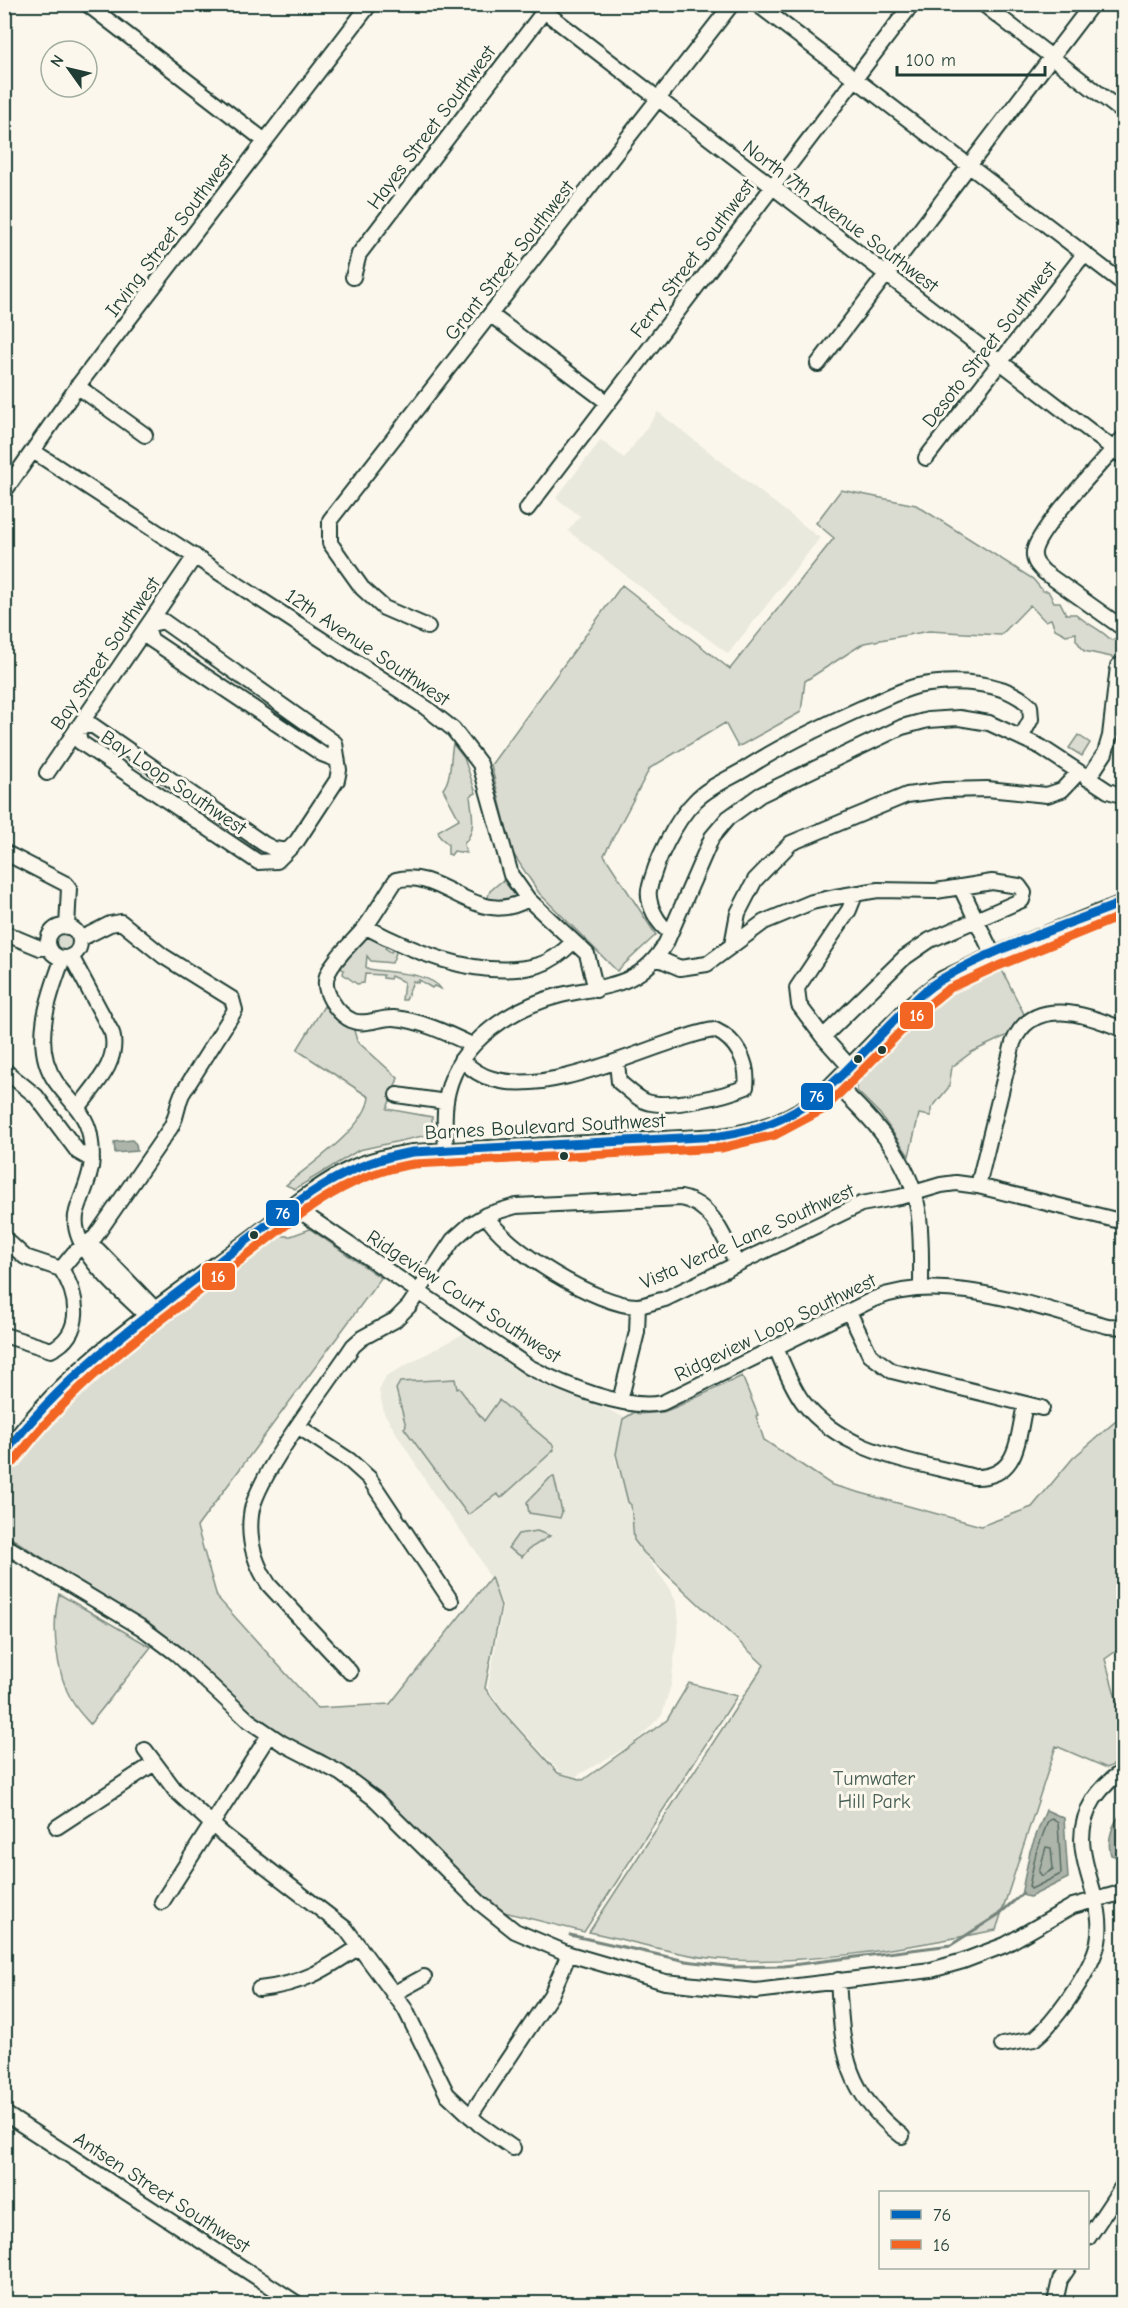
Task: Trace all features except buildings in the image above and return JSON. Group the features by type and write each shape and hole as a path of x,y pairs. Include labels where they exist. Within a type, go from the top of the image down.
{"street":[{"path":"87,4 265,141"},
{"name":"Irving Street Southwest","path":"4,492 77,386 370,4"},
{"name":"Grant Street Southwest","path":"428,627 420,626 372,599 330,543 330,520 732,4"},
{"path":"757,4 1124,284"},
{"name":"Ferry Street Southwest","path":"527,509 912,4"},
{"path":"983,4 1124,113"},
{"path":"818,364 1092,4"},
{"name":"North 7th Avenue Southwest","path":"543,7 771,188 1118,453"},
{"name":"Hayes Street Southwest","path":"353,277 359,254 543,7"},
{"name":"Desoto Street Southwest","path":"926,458 1084,254"},
{"path":"491,315 607,402"},
{"path":"77,386 145,435"},
{"path":"1124,437 1118,453 1036,546 1034,555 1036,564 1044,572 1124,629"},
{"name":"12th Avenue Southwest","path":"33,451 425,707 453,729 480,764 511,875 528,899 587,954 596,990"},
{"name":"Bay Street Southwest","path":"47,773 195,555"},
{"name":"Bay Loop Southwest","path":"148,625 162,621 329,736 335,743 335,759 339,770 337,780 297,841 287,851 277,861 258,862 80,742 77,728 92,725 264,844 287,851"},
{"path":"148,625 150,639 322,754 335,759"},
{"path":"732,945 738,913 755,880 791,843 907,795 976,789 1047,795 1062,790 1084,775 1105,753 1110,735 1118,666"},
{"path":"670,932 659,922 650,903 649,891 670,837 694,801 766,754 889,697 932,684 986,686 1022,697 1030,706 1031,719 1022,736"},
{"path":"446,1150 446,1102 453,1075 472,1045 511,1016 540,1001 596,990 626,981 657,958 712,837 728,818 760,795 902,728 927,720 959,718 990,723 1022,736 1084,775 1124,796"},
{"path":"4,852 66,884 69,888 67,927"},
{"path":"472,1045 452,1035 404,1020 386,1018 356,1023 344,1016 328,994 327,975 340,955 366,927 396,879 411,876 488,907 507,908 528,899"},
{"path":"657,958 680,968 707,964 782,913 812,902 878,890 936,891 992,882 1019,886 1024,893 1022,900 979,921 930,940 904,958 823,1037"},
{"path":"961,888 979,921 993,955"},
{"path":"850,1067 799,1005 797,988 849,910 855,895"},
{"name":"Barnes Boulevard Southwest","path":"4,1455 21,1430 69,1380 152,1313 338,1175 365,1163 398,1154 739,1134 777,1123 799,1112 834,1083 926,990 959,969 1124,902"},
{"path":"61,1269 74,1253 86,1246 104,1226 171,1126 179,1113 178,1102 182,1094 235,1010 236,1004 232,999 163,956 125,924 110,924 80,939"},
{"path":"78,1108 115,1054 112,1033 67,957 55,955 49,947 51,933 60,927 74,930 80,939 78,950 67,957 46,1008 46,1052 50,1073 78,1108 90,1133 92,1160 89,1183 76,1214 75,1225 89,1257 152,1313"},
{"path":"366,927 432,957 482,967 513,969 540,965 560,954 573,942"},
{"path":"4,933 40,948 49,947"},
{"path":"978,1186 1013,1043 1022,1027 1037,1015 1056,1011 1095,1019 1124,1030"},
{"path":"461,1060 478,1074 512,1083 571,1075 617,1063 659,1046 715,1030 730,1038 738,1049 747,1076 746,1087 708,1099 658,1104 645,1102 619,1082 617,1063"},
{"path":"4,1070 36,1096 78,1152 92,1160"},
{"path":"834,1083 882,1133 902,1164 914,1193 920,1235 921,1288"},
{"path":"397,1095 446,1102"},
{"name":"Vista Verde Lane Southwest","path":"486,1215 500,1235 577,1287 609,1301 638,1305 665,1299 861,1204 956,1183 978,1186 1124,1222"},
{"path":"350,1672 269,1585 261,1573 251,1543 251,1513 262,1483 353,1347 362,1338 395,1320 418,1292 453,1240 471,1224 486,1215 516,1206 688,1199 711,1215 737,1264"},
{"name":"Ridgeview Court Southwest","path":"294,1207 418,1292 551,1378 620,1401"},
{"path":"4,1238 25,1257 61,1269 73,1296 75,1322 65,1343 51,1350 4,1335"},
{"name":"Ridgeview Loop Southwest","path":"620,1401 639,1405 662,1403 887,1294 921,1288 957,1288 1108,1326 1124,1327"},
{"path":"620,1401 637,1332 638,1305"},
{"path":"849,1312 865,1348 884,1367 915,1378 1042,1408"},
{"path":"776,1348 802,1400 833,1432 871,1450 974,1477 986,1477 999,1473 1008,1465 1013,1456 1025,1405"},
{"path":"299,1427 349,1460 369,1478 451,1601"},
{"path":"4,1545 142,1628 177,1654 248,1720 269,1735 340,1773 375,1799 480,1904 515,1931 569,1954 665,1982 756,1991 931,1970 1005,1945 1064,1910 1093,1898 1124,1892"},
{"path":"162,1902 269,1735"},
{"path":"145,1750 153,1764 175,1790 211,1824 259,1864 346,1929 405,2009 447,2094 470,2116 513,2148"},
{"path":"57,1827 153,1764"},
{"path":"1002,2045 1034,2039 1043,2031 1083,1975 1098,1941 1098,1925 1083,1856 1083,1826 1100,1791 1124,1771"},
{"path":"259,1989 290,1985 323,1971 359,1947"},
{"path":"470,2116 551,1995 569,1954"},
{"path":"393,1994 424,1977"},
{"path":"837,1980 844,2055 851,2073 872,2109 902,2136"},
{"name":"Antsen Street Southwest","path":"4,2113 298,2304"},
{"path":"1089,2236 1124,2184"},
{"path":"1055,2302 1060,2280 1067,2269"}],"shaded area":[{"path":"658,412 820,538 728,654 568,531 580,516 556,498 601,440 624,458"},
{"path":"463,1334 536,1382 599,1405 623,1417 615,1458 629,1505 634,1540 668,1586 677,1603 679,1621 671,1685 662,1715 634,1743 575,1777 560,1772 502,1709 488,1688 503,1605 476,1551 440,1504 384,1413 379,1391 386,1376"}],"green space":[{"path":"841,490 916,505 1033,579 1043,591 1048,591 1054,602 1060,602 1066,614 1076,614 1111,640 1118,639 1123,644 1123,664 1116,658 1084,651 1076,640 1076,633 1066,635 1055,629 1051,619 1045,621 1030,605 1001,635 929,631 864,643 805,681 801,712 738,747 725,723 650,768 604,855 656,935 617,971 539,893 512,852 491,765 622,585 730,669 834,538 816,523"},
{"path":"1078,735 1090,743 1082,756 1069,748"},
{"path":"453,744 464,758 476,793 470,796 473,821 471,833 464,844 466,853 454,851 451,855 448,854 448,844 440,837 438,831 459,819 443,789 449,773"},
{"path":"503,880 518,899 505,903 487,900 490,891"},
{"path":"65,933 71,936 74,942 71,948 65,951 59,948 56,942 59,936"},
{"path":"367,934 387,945 385,948 391,952 394,948 396,953 392,963 371,961 367,956 366,967 419,976 436,983 441,989 434,986 432,988 419,980 418,983 413,981 406,1000 402,1000 404,982 391,976 390,979 383,978 383,975 365,974 364,983 357,984 343,974 344,970 339,967"},
{"path":"999,964 1024,1014 1008,1035 972,1052 952,1067 949,1087 931,1109 931,1116 919,1114 909,1156 880,1114 857,1091 856,1077 924,1006 946,989"},
{"path":"324,1006 353,1027 357,1041 398,1078 387,1109 432,1117 432,1134 359,1150 295,1189 286,1185 322,1157 347,1133 366,1109 369,1097 297,1050"},
{"path":"310,1229 381,1278 197,1527 217,1597 317,1708 390,1704 491,1577 501,1606 485,1688 502,1711 558,1773 583,1780 667,1720 689,1683 737,1696 584,1932 496,1910 380,1794 324,1755 271,1731 179,1645 5,1534 5,1479 56,1406 278,1236 291,1236"},
{"name":"Tumwater Hill Park","path":"742,1376 758,1415 756,1416 764,1440 832,1485 981,1526 1032,1507 1073,1458 1123,1415 1123,1646 1105,1659 1123,1723 1123,1760 1107,1768 1056,1746 996,1930 891,1949 778,1960 694,1956 589,1932 764,1665 644,1553 634,1540 631,1505 628,1502 616,1454 623,1419 635,1412 638,1414 663,1412"},
{"path":"455,1379 457,1389 459,1388 484,1421 499,1400 553,1445 554,1450 501,1498 497,1494 468,1515 404,1428 406,1426 396,1389 400,1382"},
{"path":"554,1477 562,1512 560,1518 529,1513 527,1502 550,1478"},
{"path":"537,1531 550,1536 529,1549 522,1557 508,1548 518,1534"},
{"path":"59,1594 151,1647 90,1724 72,1701 62,1677 55,1635"}],"water":[{"path":"132,1140 136,1144 137,1151 115,1153 114,1142"},
{"path":"1046,1810 1064,1818 1068,1878 1030,1897 1021,1895 1030,1851"},
{"path":"1123,1812 1123,1854 1117,1857 1111,1855 1109,1843 1113,1826"}],"waterway":[{"path":"570,1935 686,1961 734,1967 784,1966 951,1945 998,1915 1023,1893"}],"transit line":[{"name":"76","path":"4,1454 27,1425 78,1373 133,1326 288,1209 334,1179 358,1167 413,1152 720,1136 775,1122 797,1111 835,1082 915,1000 942,979 1007,947 1124,902"},
{"name":"16","path":"14,1462 62,1406 87,1381 142,1334 294,1219 338,1190 387,1170 414,1164 721,1148 775,1135 824,1109 921,1011 948,989 998,966 1124,915"}]}
